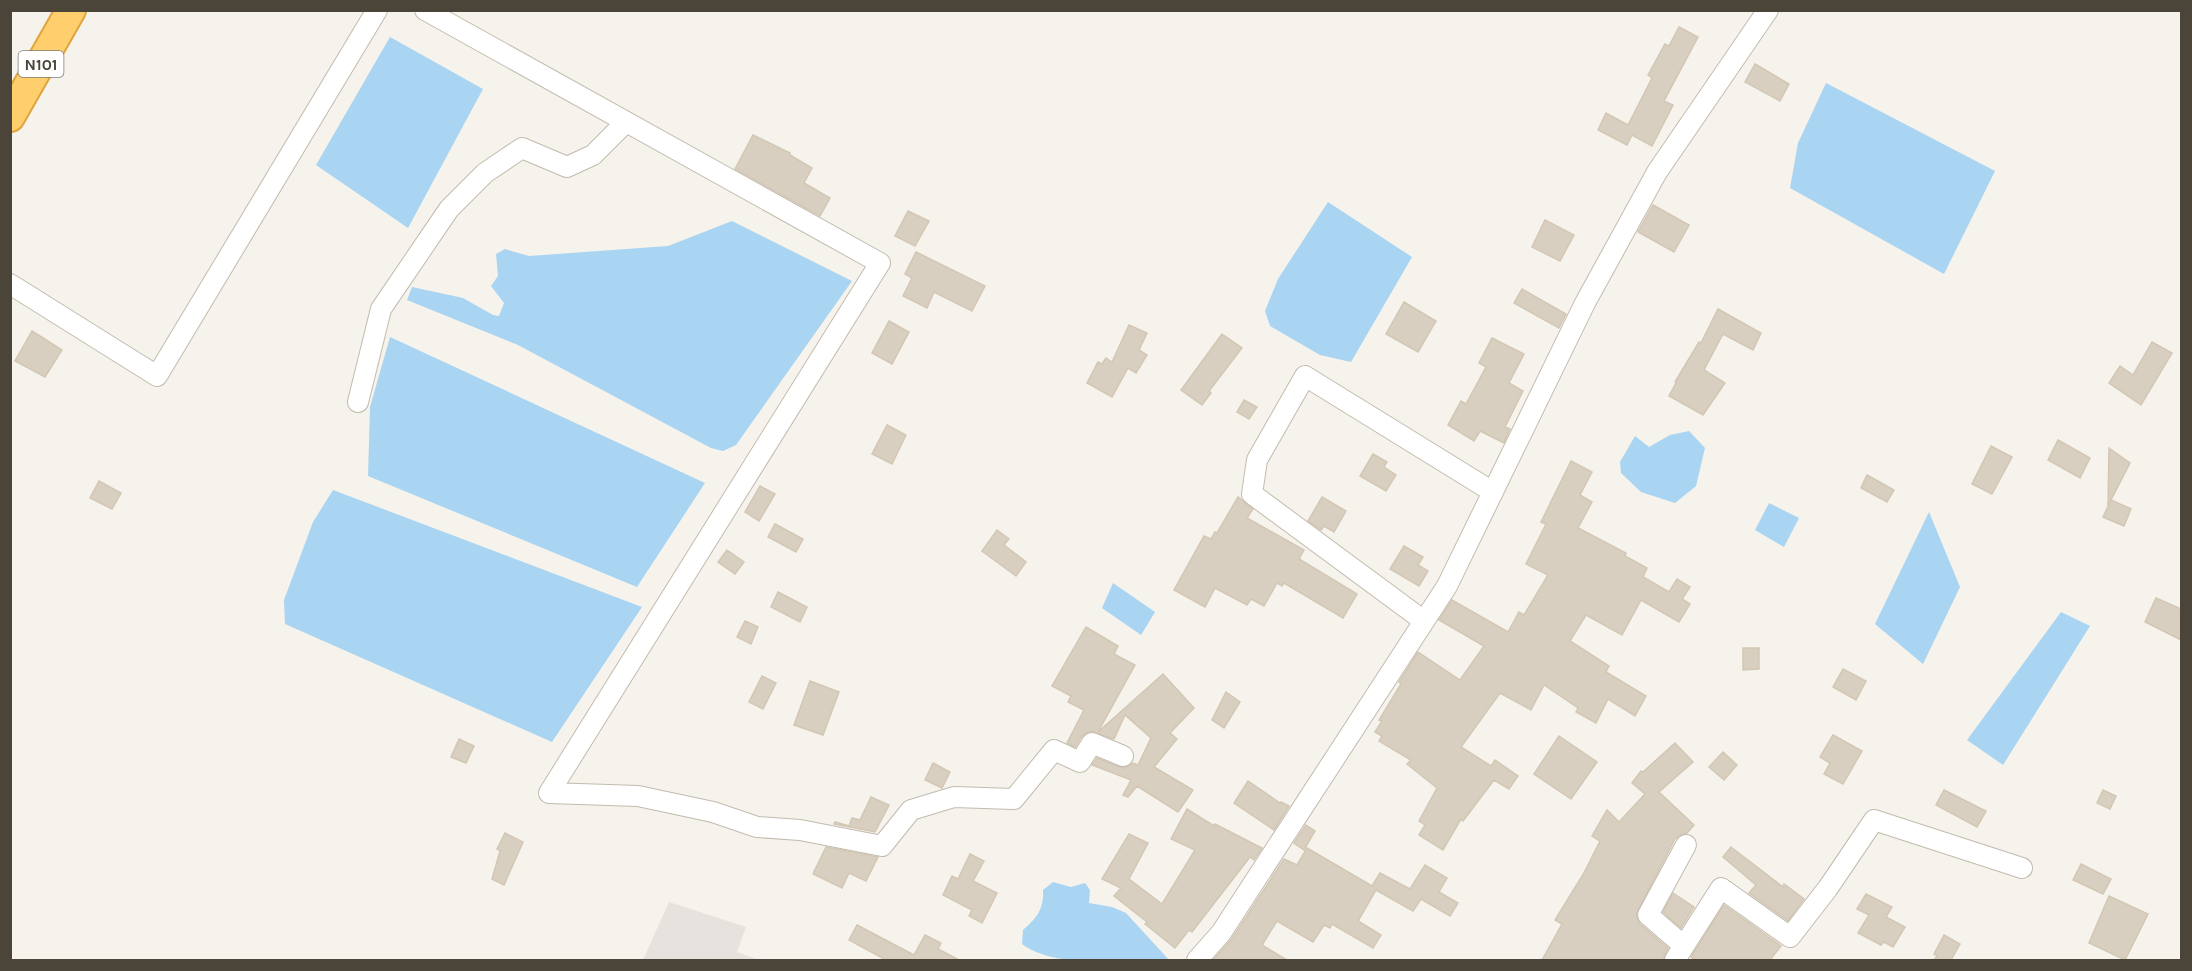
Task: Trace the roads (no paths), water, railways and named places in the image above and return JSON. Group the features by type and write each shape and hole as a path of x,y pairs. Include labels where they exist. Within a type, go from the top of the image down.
{"highway":[{"name":"N101","path":"10,117 71,10"}],"street":[{"path":"10,284 157,376 377,10"},
{"path":"425,10 880,263 549,793 638,796 713,812 757,827 800,830 882,846 911,810 954,797 1014,799 1054,750 1080,762 1092,743 1123,756"},
{"path":"1209,957 1221,933 1447,586 1585,303 1657,172 1767,10"},
{"path":"358,402 381,309 449,209 485,173 522,148 567,167 593,155 626,123"},
{"path":"1424,621 1252,494 1257,460 1305,376 1493,492"},
{"path":"1686,845 1648,915 1679,953 1721,888 1790,937 1828,888 1874,820 2022,868"}],"water":[{"path":"390,37 483,89 408,228 316,165"},
{"path":"1826,83 1995,171 1944,274 1790,188 1798,143"},
{"path":"1328,202 1412,257 1351,362 1320,355 1270,326 1265,311 1278,279"},
{"path":"732,221 852,281 736,445 723,451 711,448 518,345 407,300 412,287 463,298 499,316 504,303 491,286 498,276 496,254 505,249 529,256 668,246"},
{"path":"390,337 705,483 637,587 368,476 370,407"},
{"path":"1689,431 1705,448 1696,486 1675,503 1641,492 1621,473 1620,462 1635,436 1649,447 1670,435"},
{"path":"333,490 642,607 552,742 285,624 284,600 313,522"},
{"path":"1769,503 1799,518 1784,547 1755,530"},
{"path":"1929,512 1960,587 1923,664 1875,624"},
{"path":"1113,583 1155,612 1141,635 1102,608"},
{"path":"2061,612 2090,626 2003,765 1967,740"},
{"path":"1053,882 1071,887 1085,883 1090,890 1089,903 1112,907 1126,913 1169,960 1092,962 1072,960 1036,952 1022,944 1023,930 1039,913 1043,890"}]}
